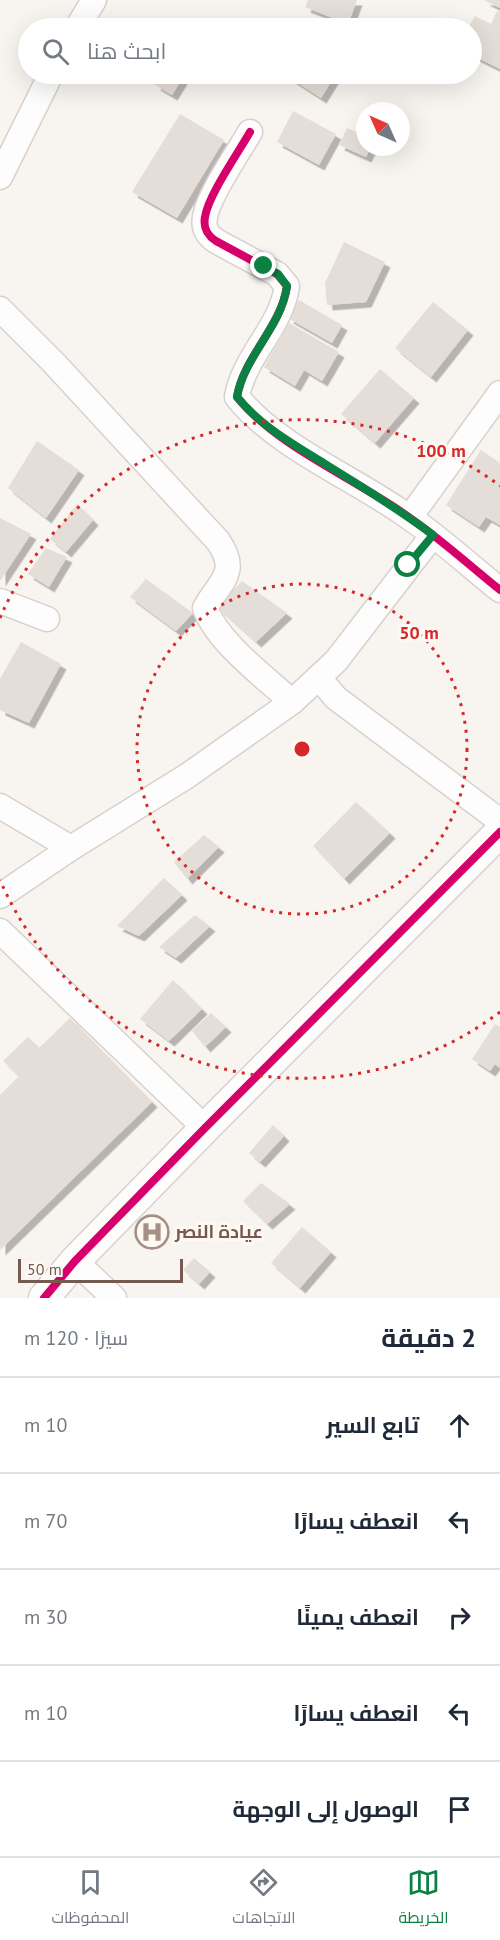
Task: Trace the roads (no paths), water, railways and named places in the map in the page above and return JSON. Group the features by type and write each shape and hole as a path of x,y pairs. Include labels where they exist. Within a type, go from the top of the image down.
{"street":[{"path":"83,18 94,0"},
{"path":"0,177 46,84"},
{"path":"250,132 207,208 205,228 208,236 278,274 287,286 285,303 276,323 240,381 237,397 248,411 272,431 410,518 500,590"},
{"path":"0,309 218,541 227,554 229,566 226,578 205,608 210,621 225,640 292,702"},
{"path":"410,518 500,393"},
{"path":"0,896 71,848 188,776 292,702 336,661 433,535"},
{"path":"0,601 47,619"},
{"path":"319,678 336,698 500,821"},
{"path":"0,806 71,848"},
{"path":"44,1298 75,1262 205,1128 500,832"},
{"path":"0,931 205,1128"},
{"path":"75,1262 114,1298"}],"place":[{"name":"عيادة النصر","path":"152,1232"}]}
